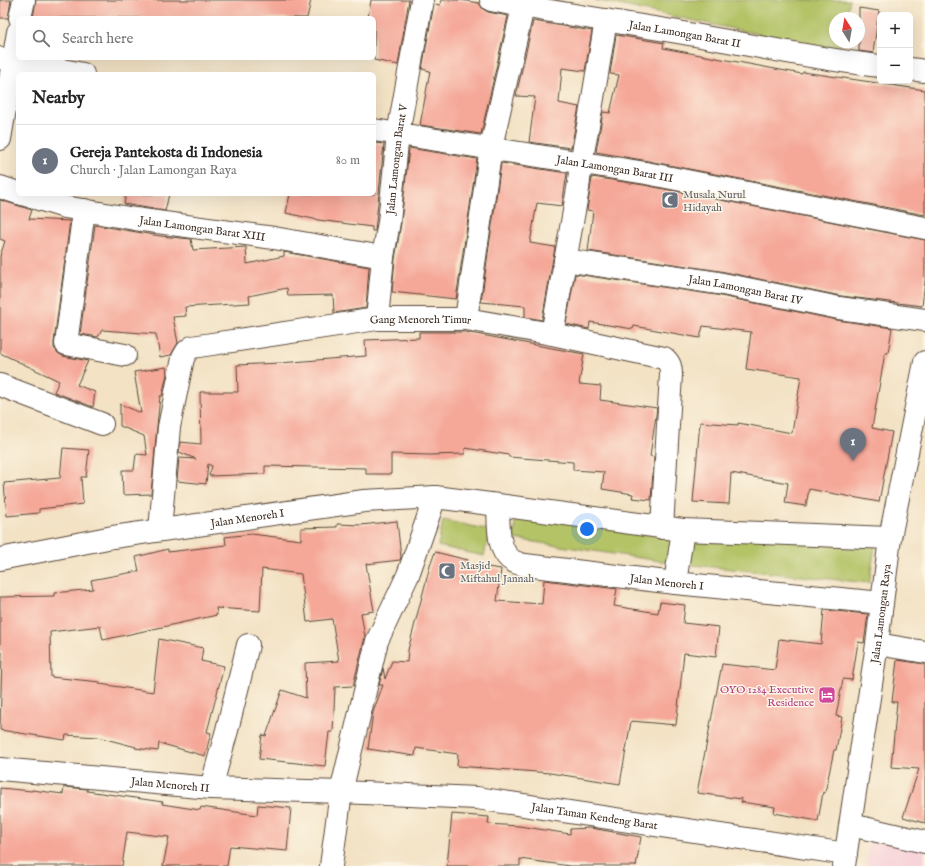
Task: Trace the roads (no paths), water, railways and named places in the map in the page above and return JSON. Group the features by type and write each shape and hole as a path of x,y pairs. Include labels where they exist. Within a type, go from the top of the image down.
{"street":[{"path":"20,16 24,0"},
{"name":"Jalan Lamongan Barat V","path":"377,319 398,134 422,0"},
{"name":"Jalan Lamongan Barat II","path":"491,0 523,7 606,20 845,63 877,66"},
{"path":"466,319 491,148 523,7"},
{"path":"552,334 606,20"},
{"path":"0,139 6,59 16,36"},
{"path":"6,59 73,72"},
{"path":"913,69 925,71"},
{"name":"Jalan Lamongan Barat III","path":"376,130 646,173 925,228"},
{"path":"0,187 16,192"},
{"name":"Jalan Lamongan Barat XIII","path":"29,196 65,207 135,220 258,236 383,256"},
{"path":"84,210 66,344 126,355"},
{"name":"Jalan Lamongan Barat IV","path":"565,260 718,283 839,308 925,320"},
{"name":"Gang Menoreh Timur","path":"160,530 169,427 183,358 187,351 192,347 199,345 377,319 466,319 552,334 664,358 669,362 671,374 662,528"},
{"name":"Jalan Lamongan Raya","path":"845,860 877,644 890,538 925,362"},
{"path":"0,385 102,424"},
{"path":"331,866 341,792 377,641 408,575 435,497"},
{"name":"Jalan Menoreh I","path":"0,559 160,530 364,501 435,497 498,504 683,530 890,538"},
{"name":"Jalan Menoreh I","path":"498,504 500,538 505,553 513,561 525,565 675,583 882,603"},
{"path":"675,583 683,530"},
{"path":"877,644 925,652"},
{"path":"211,788 248,645"},
{"name":"Jalan Menoreh II","path":"0,769 211,788 341,792"},
{"name":"Jalan Taman Kendeng Barat","path":"341,792 477,798 845,860"},
{"path":"851,825 925,842"}],"place":[{"name":"Musala Nurul Hidayah","path":"670,200"},
{"name":"Gereja Pantekosta di Indonesia","path":"853,461"},
{"name":"Masjid Miftahul Jannah","path":"447,571"},
{"name":"OYO 1284 Executive Residence","path":"827,695"}]}
